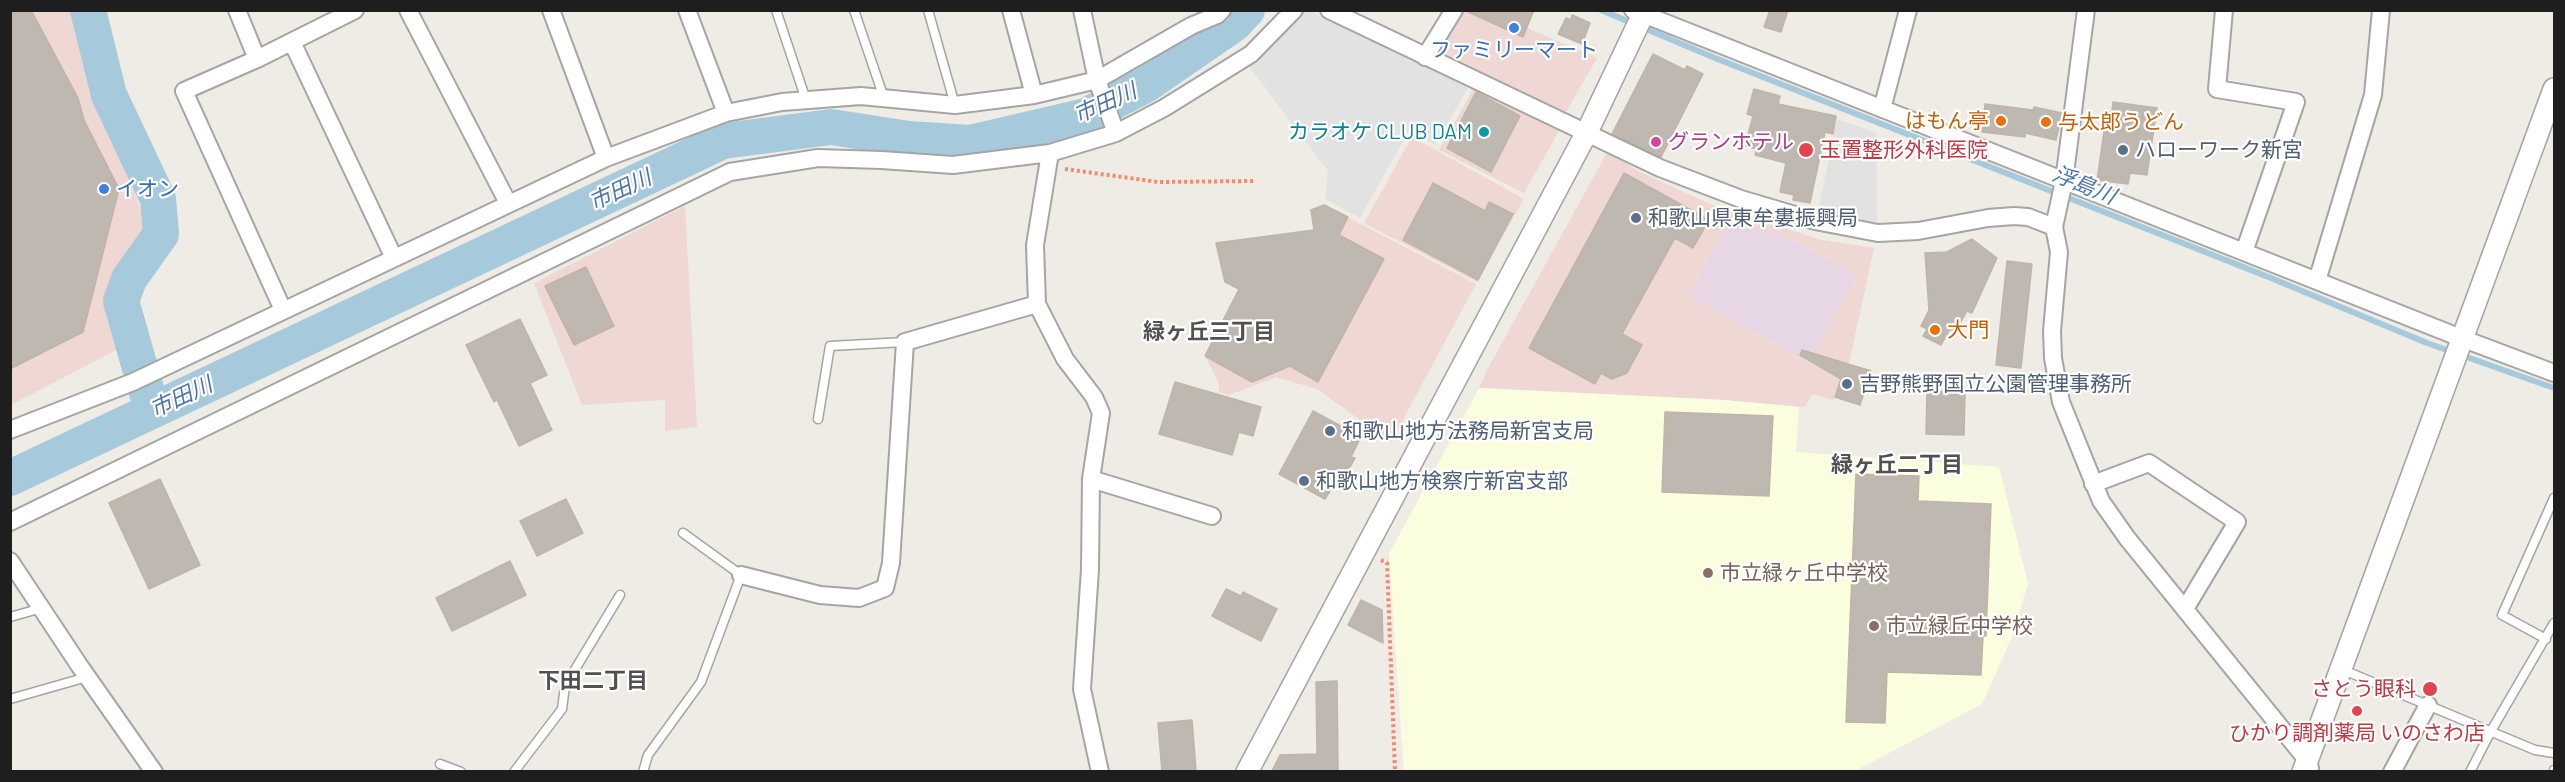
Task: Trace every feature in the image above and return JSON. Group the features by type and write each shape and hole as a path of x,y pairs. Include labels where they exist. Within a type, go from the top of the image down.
{"street":[{"path":"237,10 258,59"},
{"path":"283,310 184,91 258,59 355,10"},
{"path":"408,10 508,203"},
{"path":"551,10 606,158"},
{"path":"687,10 726,113"},
{"path":"1011,10 1034,95"},
{"path":"1082,10 1097,80 1116,133"},
{"path":"10,430 153,373 606,158 726,113 782,102 861,96 955,105 1034,95 1097,80 1189,18 1217,15 1222,10"},
{"path":"10,522 729,172 818,158 953,165 1049,160 1116,133 1164,108 1251,54 1294,10"},
{"path":"1329,10 1698,184 1741,199 1815,221 1878,232 1904,232 2014,216 2028,217 2054,227"},
{"path":"1425,57 1454,10"},
{"path":"1882,109 1908,10"},
{"path":"2086,10 2064,181 2054,227 2059,252 2052,331 2053,358 2061,402 2101,501 2127,538 2186,609 2307,768"},
{"path":"2224,10 2217,89 2296,102 2244,252"},
{"path":"2317,281 2373,95 2381,10"},
{"path":"1247,771 1587,132 1640,12 2554,373"},
{"path":"292,42 394,258"},
{"path":"2307,768 2461,338 2554,89"},
{"path":"1049,160 1035,245 1037,304 1065,359 1094,396 1101,413 1091,479 1090,569 1082,689 1100,771"},
{"path":"741,575 820,595 859,598 885,588 891,563 904,342 1037,304"},
{"path":"2093,484 2149,463 2237,522 2186,609"},
{"path":"1091,479 1212,516"},
{"path":"10,561 87,677 154,771"},
{"path":"2392,771 2428,705"}],"lane":[{"path":"776,10 806,100"},
{"path":"854,10 884,99"},
{"path":"928,10 955,105"},
{"path":"818,420 830,346 904,342"},
{"path":"2546,639 2502,615 2554,498"},
{"path":"643,771 648,756 701,682 741,575 683,533"},
{"path":"514,771 562,709 565,686 620,595"},
{"path":"10,617 42,609"},
{"path":"2470,771 2554,623"},
{"path":"2341,669 2535,750 2554,753"},
{"path":"10,699 87,677"},
{"path":"440,764 461,771"}],"path":[{"path":"1049,160 1158,182 1255,181"},
{"path":"1363,552 1387,563 1395,771"}],"shaded area":[{"path":"11,11 73,11 78,21 106,118 147,226 114,290 122,347 11,405"},
{"path":"1304,11 1310,11 1469,86 1435,145 1408,132 1360,218 1325,199 1328,171 1248,65"},
{"path":"1460,11 1534,11 1527,28 1597,58 1566,112 1438,55 1437,45"},
{"path":"1474,88 1560,129 1524,193 1439,150"},
{"path":"1837,119 1877,133 1877,222 1845,219 1818,212"},
{"path":"1412,137 1524,199 1477,282 1364,223"},
{"path":"1608,151 1640,172 1717,207 1822,240 1874,248 1849,363 1846,363 1834,400 1812,394 1805,407 1724,400 1479,388"},
{"path":"1324,205 1476,284 1391,442 1317,389 1276,377 1229,395 1219,392 1219,383 1205,356 1239,290 1225,282 1216,243 1314,230 1311,210"},
{"path":"685,206 697,427 665,431 665,400 582,405 534,283"},
{"path":"1730,219 1796,242 1857,275 1810,362 1688,296"},
{"name":"市立緑ヶ丘中学校","path":"1479,388 1724,400 1799,407 1796,452 1999,467 2028,584 2012,637 1982,704 1855,771 1404,772 1389,554"}],"building":[{"path":"10,10 31,10 78,98 84,120 119,189 83,332 10,369"},
{"name":"ファミリーマート","path":"1464,10 1534,10 1523,37"},
{"path":"1770,10 1788,10 1781,32 1764,27"},
{"path":"1572,15 1590,23 1582,44 1558,34 1566,18 1571,20"},
{"path":"1653,54 1685,70 1687,66 1703,74 1661,157 1612,134"},
{"path":"1754,89 1780,96 1778,104 1836,116 1833,134 1825,132 1810,203 1793,200 1794,195 1780,192 1786,163 1755,155 1756,149 1745,146 1753,116 1747,114"},
{"name":"カラオケ CLUB DAM","path":"1476,92 1520,116 1491,172 1447,148"},
{"path":"2113,102 2157,108 2147,175 2130,173 2128,184 2097,180 2107,111 2112,112"},
{"path":"1985,104 2033,110 2034,107 2062,113 2056,140 2025,133 2025,137 1982,132"},
{"path":"1624,173 1709,220 1693,248 1675,238 1622,334 1642,345 1627,373 1612,379 1601,373 1595,384 1529,348"},
{"path":"1433,183 1485,211 1489,202 1513,214 1478,280 1403,240"},
{"path":"1324,205 1348,217 1339,235 1384,259 1318,382 1290,366 1252,382 1205,356 1239,289 1225,282 1216,243 1314,230 1311,210"},
{"path":"1972,239 1997,258 1972,313 1967,311 1955,332 1950,329 1941,345 1923,336 1927,329 1921,326 1929,310 1925,253 1947,252"},
{"path":"2007,261 2032,264 2021,368 1996,365"},
{"path":"586,267 614,326 574,345 545,286"},
{"path":"520,319 547,375 530,383 552,430 519,446 497,400 494,402 466,345"},
{"path":"1802,350 1871,371 1860,405 1835,397 1841,379 1800,355"},
{"path":"1175,382 1261,407 1253,436 1239,432 1232,455 1159,434"},
{"path":"1927,391 1965,392 1964,435 1926,434"},
{"path":"1313,411 1361,437 1351,457 1355,458 1342,482 1337,479 1325,499 1279,474"},
{"path":"1665,412 1773,416 1769,496 1662,492"},
{"path":"1856,474 1919,476 1918,501 1991,504 1986,636 1983,636 1981,675 1887,672 1885,723 1846,722"},
{"path":"160,479 200,565 149,589 109,503"},
{"path":"566,499 583,533 537,556 520,521"},
{"path":"510,561 526,595 452,631 436,598"},
{"path":"1226,589 1241,596 1243,592 1277,609 1261,641 1212,616"},
{"path":"1361,600 1382,610 1383,643 1348,625"},
{"path":"1337,681 1338,771 1272,771 1280,755 1317,754 1316,682"},
{"path":"1192,720 1196,771 1162,771 1158,723"}],"waterway":[{"path":"88,10 109,95 158,199 161,234 129,279 121,301 152,410"},
{"name":"市田川","path":"10,478 723,141 831,127 909,139 970,143 1086,116 1147,84 1234,24 1247,10"},
{"name":"浮島川","path":"1601,10 1715,58 2271,278 2427,343 2554,388"}],"place":[{"name":"ファミリーマート","path":"1514,28"},
{"name":"はもん亭","path":"2001,121"},
{"name":"与太郎うどん","path":"2046,122"},
{"name":"カラオケ CLUB DAM","path":"1484,132"},
{"name":"グランホテル","path":"1656,142"},
{"name":"玉置整形外科医院","path":"1806,150"},
{"name":"ハローワーク新宮","path":"2123,150"},
{"name":"イオン","path":"104,189"},
{"name":"和歌山県東牟婁振興局","path":"1636,218"},
{"name":"大門","path":"1935,330"},
{"name":"吉野熊野国立公園管理事務所","path":"1847,384"},
{"name":"和歌山地方法務局新宮支局","path":"1330,431"},
{"name":"和歌山地方検察庁新宮支部","path":"1304,481"},
{"name":"市立緑ヶ丘中学校","path":"1708,573"},
{"name":"市立緑丘中学校","path":"1874,626"},
{"name":"さとう眼科","path":"2430,689"},
{"name":"ひかり調剤薬局 いのさわ店","path":"2357,711"}],"district":[{"name":"緑ヶ丘三丁目","path":"1209,332"},
{"name":"緑ヶ丘二丁目","path":"1897,465"},
{"name":"下田二丁目","path":"593,681"}]}
